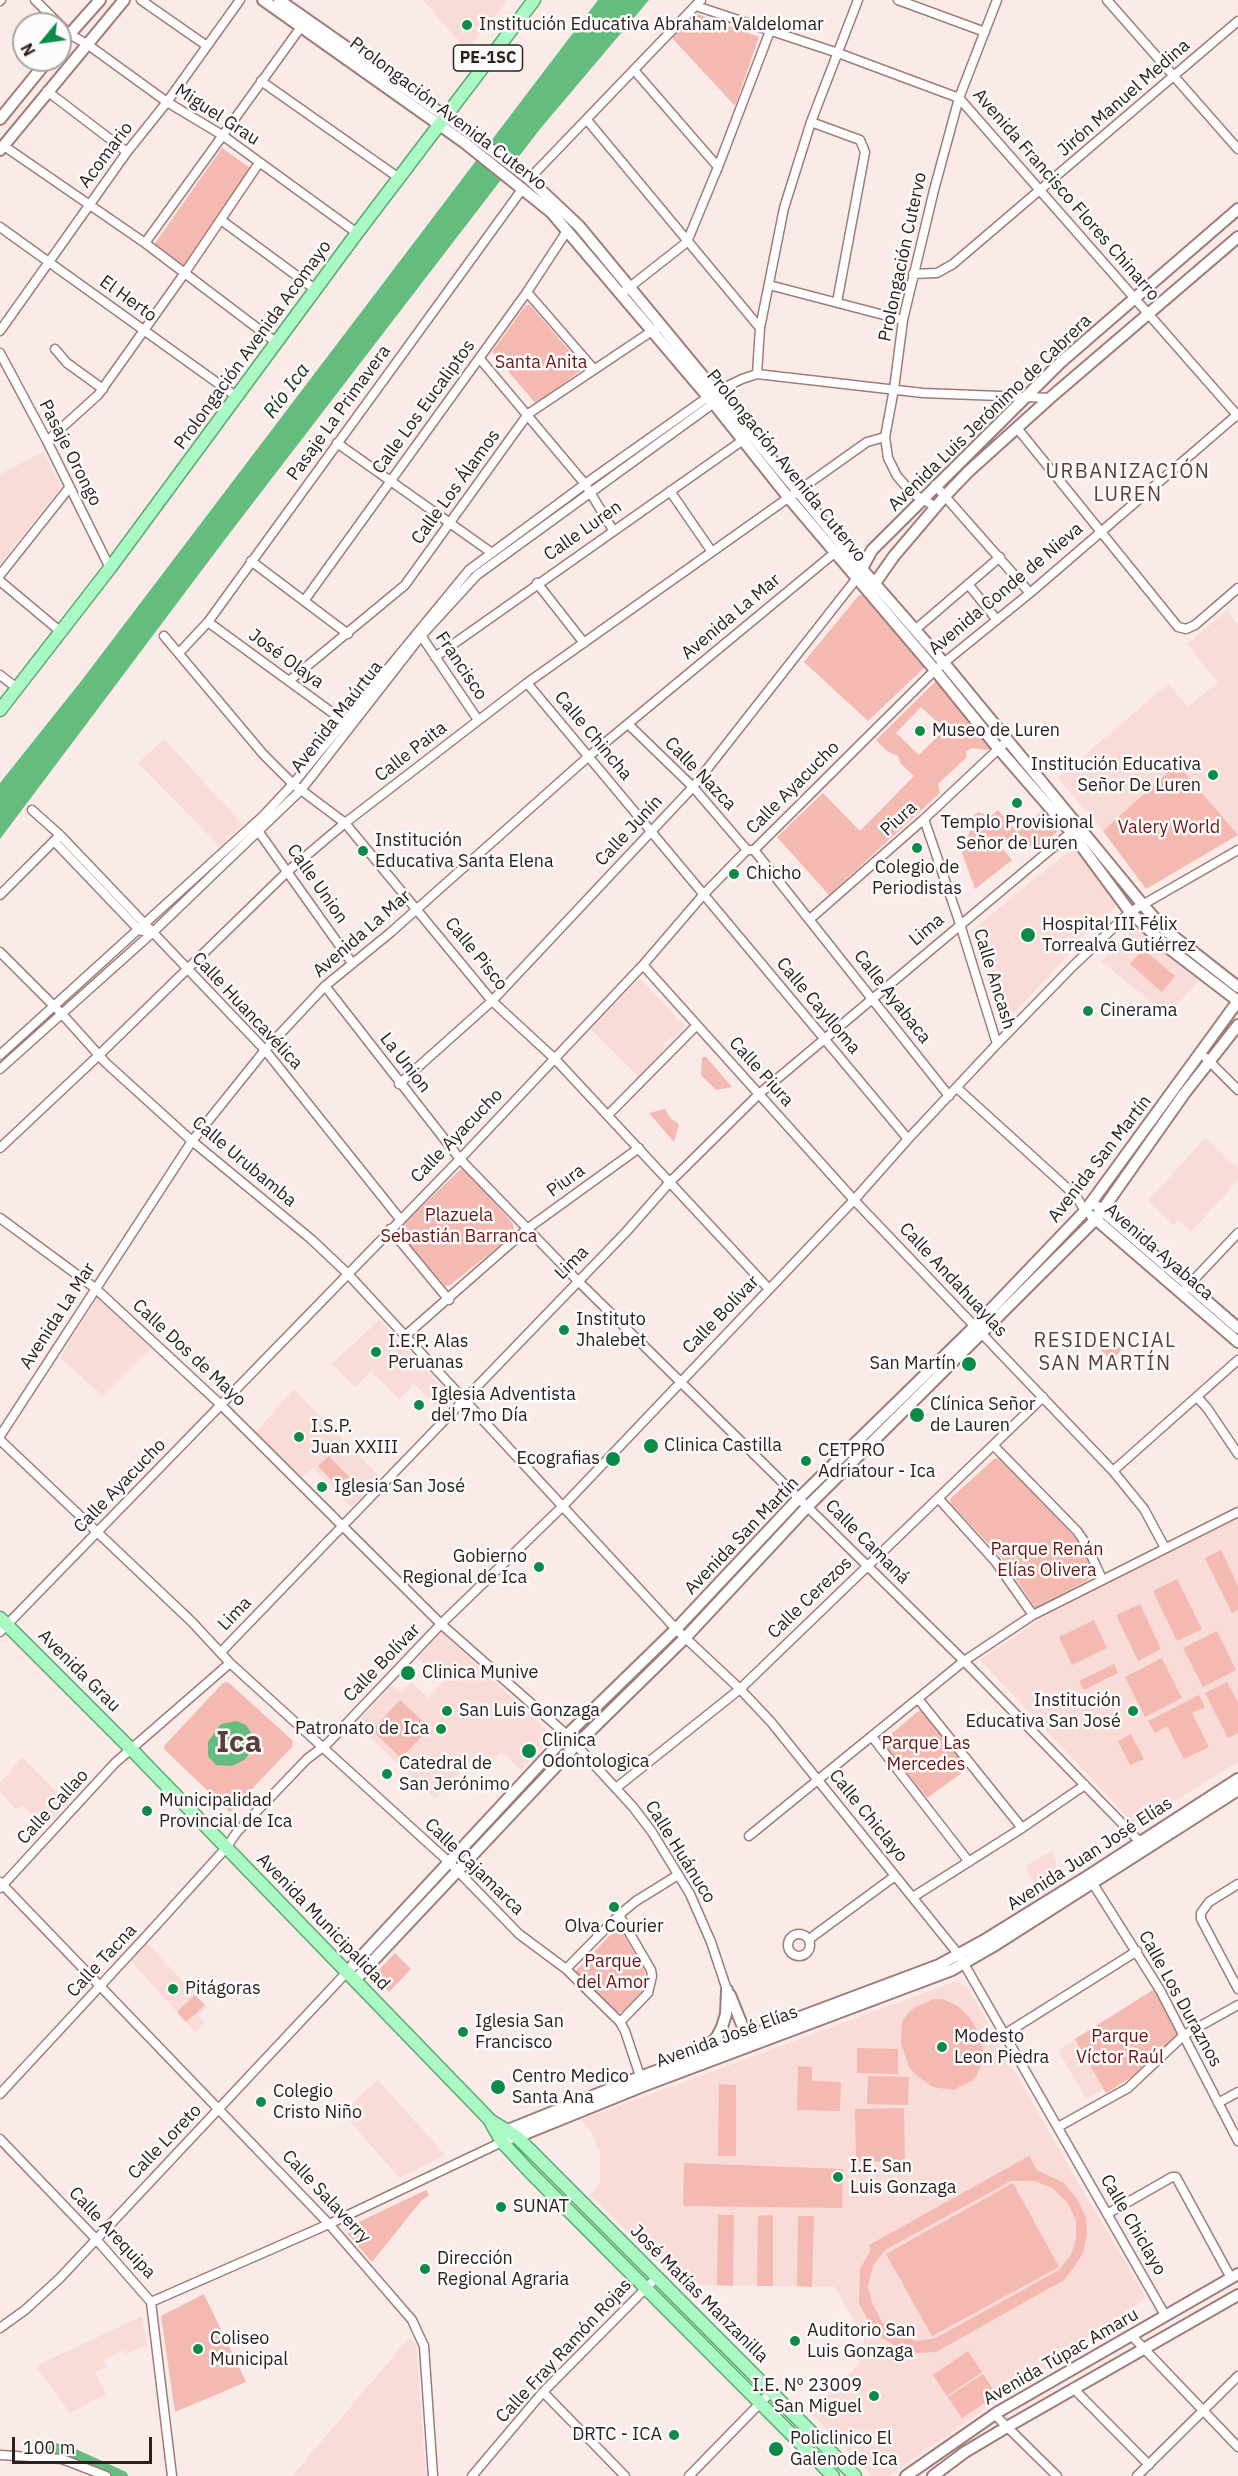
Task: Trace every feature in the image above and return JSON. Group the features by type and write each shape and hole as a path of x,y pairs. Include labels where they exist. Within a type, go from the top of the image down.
{"main road":[{"name":"Prolongación Avenida Acomayo","path":"0,710 110,568 357,233 534,0"},
{"name":"Avenida Grau","path":"2,1625 132,1750"},
{"name":"Avenida Municipalidad","path":"132,1750 489,2119 513,2134"},
{"name":"Avenida Municipalidad","path":"489,2119 502,2142"},
{"name":"José Matías Manzanilla","path":"513,2134 855,2476"},
{"name":"José Matías Manzanilla","path":"502,2142 833,2476"}],"street":[{"name":"Miguel Grau","path":"35,0 47,12"},
{"path":"72,31 100,0"},
{"path":"124,0 2,148 90,204 277,343"},
{"path":"141,0 207,46"},
{"name":"Acomario","path":"0,331 127,152 167,102 240,0"},
{"name":"Prolongación Avenida Cutervo","path":"263,0 284,4 443,122"},
{"path":"757,374 760,328 784,208 811,122 858,0"},
{"path":"898,0 985,32"},
{"name":"Prolongación Cutervo","path":"936,507 912,493 897,476 888,458 885,437 903,320 913,274 959,98 997,0"},
{"path":"1107,0 1238,149"},
{"name":"Avenida Francisco Flores Chinarro","path":"698,3 959,98 1238,415"},
{"name":"Pasaje La Primavera","path":"178,653 208,622 523,181 587,120 698,3"},
{"name":"Prolongación Avenida Cutervo","path":"284,4 301,27 469,139 579,226 625,291"},
{"name":"Jirón Manuel Medina","path":"913,274 937,273 946,270 1238,21"},
{"path":"145,243 301,27"},
{"path":"625,291 687,242 770,31"},
{"name":"Miguel Grau","path":"72,36 167,102 222,135 357,233"},
{"path":"634,70 718,167"},
{"path":"0,119 38,72"},
{"path":"261,81 399,178"},
{"path":"47,91 127,152"},
{"path":"587,120 760,328"},
{"path":"811,122 860,140 864,152 837,302"},
{"path":"47,441 103,389 259,163"},
{"name":"Prolongación Avenida Cutervo","path":"523,181 625,291 715,398 840,549 998,748 1164,929 1238,987"},
{"name":"Avenida Luis Jerónimo de Cabrera","path":"859,574 872,550 1061,362 1238,209"},
{"path":"221,220 316,290"},
{"name":"El Herto","path":"0,227 237,397"},
{"name":"Calle Los Eucaliptos","path":"304,601 528,292 567,231"},
{"name":"Avenida Luis Jerónimo de Cabrera","path":"875,583 894,555 945,496 1050,398 1238,237"},
{"path":"769,285 903,320"},
{"path":"528,292 593,368"},
{"name":"Calle Los Álamos","path":"289,681 405,585 528,414 593,368 656,328"},
{"path":"55,349 67,363 103,389"},
{"name":"Pasaje Orongo","path":"0,353 110,568"},
{"path":"480,359 528,414 587,488 613,530"},
{"path":"715,398 726,387 757,374 894,389 1023,399 1050,398"},
{"name":"Avenida Maúrtua","path":"0,1055 142,927 301,790 469,570 715,398"},
{"name":"Avenida Conde de Nieva","path":"937,669 1030,593 1238,415"},
{"path":"1017,428 1174,624 1182,629 1195,626 1238,588"},
{"name":"Calle Luren","path":"435,657 747,437"},
{"name":"Calle Paita","path":"0,1148 288,871 345,823 527,683 867,442 885,437"},
{"path":"338,443 492,553"},
{"path":"935,485 1030,593"},
{"path":"0,575 69,488"},
{"name":"Avenida Maúrtua","path":"0,1069 152,933 256,828 419,634 477,575 587,488"},
{"path":"670,491 712,552"},
{"path":"840,549 862,553 872,550"},
{"name":"Avenida La Mar","path":"0,1438 192,1141 265,1050 325,986 390,933 589,756 840,549"},
{"path":"916,629 1000,557"},
{"path":"251,561 348,634"},
{"name":"Prolongación Avenida Cutervo","path":"859,574 875,583 916,629 937,669 1008,740 1074,829 1130,912 1170,949 1238,1001"},
{"name":"Calle Junín","path":"399,1084 492,1001 693,787 859,574"},
{"path":"0,581 61,632"},
{"path":"537,583 584,643"},
{"path":"968,584 997,620"},
{"name":"José Olaya","path":"208,622 345,722"},
{"name":"Francisco","path":"419,634 478,720"},
{"name":"Calle Pisco","path":"164,636 263,754 293,784 345,823 492,1001 555,1059 769,1288"},
{"name":"Calle Ayacucho","path":"2,1625 99,1532 220,1404 460,1159 643,965 704,894 937,669"},
{"path":"0,675 17,688"},
{"name":"Calle Chincha","path":"527,683 704,894"},
{"name":"Calle Nazca","path":"627,724 693,787 810,919"},
{"name":"Piura","path":"810,919 924,819 1008,740"},
{"name":"Calle Huancavélica","path":"32,810 142,927 152,933 265,1050 400,1219"},
{"name":"Calle Ancash","path":"924,819 960,924 997,1044"},
{"name":"Calle Union","path":"256,828 352,963"},
{"name":"Lima","path":"230,1663 221,1652 626,1232 670,1182 759,1094 1074,829"},
{"path":"0,895 57,838"},
{"name":"Calle Bolívar","path":"226,1848 237,1832 291,1775 311,1755 322,1748 441,1624 563,1506 855,1200 908,1139 997,1044 1130,912 1238,850"},
{"name":"Calle Caylloma","path":"704,894 908,1139"},
{"name":"Calle Ayabaca","path":"810,919 949,1096"},
{"name":"Calle Urubamba","path":"0,952 62,1014 98,1056 192,1141 311,1239 347,1273 463,1400"},
{"name":"Calle Piura","path":"643,965 855,1200"},
{"name":"La Union","path":"325,986 399,1084 460,1159"},
{"name":"Avenida San Martín","path":"351,1976 567,1735 676,1629 799,1498 1096,1220 1184,1094 1238,1001"},
{"name":"Avenida San Martín","path":"351,1976 459,1872 576,1745 686,1638 808,1506 978,1331 1087,1207 1205,1058 1238,1024"},
{"path":"608,1115 697,1025"},
{"path":"1205,1058 1238,1090"},
{"path":"957,1088 1087,1207"},
{"name":"Piura","path":"405,1336 528,1229 639,1148"},
{"name":"Calle Camaná","path":"460,1159 578,1280 964,1661 1143,1846"},
{"name":"Calle Andahuaylas","path":"855,1200 1113,1471 1144,1509 1165,1548"},
{"name":"Avenida Ayabaca","path":"1087,1207 1103,1209 1238,1342"},
{"name":"Avenida Ayabaca","path":"1087,1207 1096,1220 1238,1328"},
{"name":"Calle Dos de Mayo","path":"0,1218 95,1288 220,1404 343,1526"},
{"path":"390,1229 449,1300"},
{"path":"1185,1289 1238,1233"},
{"path":"1113,1471 1198,1398 1238,1360"},
{"name":"Calle Cerezos","path":"616,1788 741,1689 1043,1397"},
{"path":"1198,1398 1238,1454"},
{"name":"Calle Chiclayo","path":"463,1400 676,1629 741,1689 818,1780 962,1959 1165,2315"},
{"path":"0,1438 221,1652"},
{"path":"994,1446 1077,1531 1086,1544 1102,1579"},
{"path":"939,1499 995,1561 1033,1615"},
{"path":"749,1836 873,1738 964,1661 1033,1615 1238,1512"},
{"name":"Calle Huánuco","path":"343,1526 441,1624 567,1735 616,1788 652,1832 678,1875 702,1922 728,1990"},
{"path":"132,1750 230,1663"},
{"name":"Calle Cajamarca","path":"230,1663 450,1863 519,1934 566,1969 620,2022 641,2081"},
{"path":"919,1700 1022,1828"},
{"path":"873,1738 969,1862"},
{"name":"Calle Callao","path":"1,1885 115,1763 132,1750"},
{"name":"Avenida Juan José Elías","path":"962,1959 1091,1880 1238,1779"},
{"path":"913,1897 1085,1785"},
{"name":"Avenida Juan José Elías","path":"1143,1846 1238,1790"},
{"name":"Calle Tacna","path":"0,2094 226,1848"},
{"path":"566,1969 619,1915 636,1901 678,1875"},
{"path":"809,1939 895,1876"},
{"name":"Calle Los Duraznos","path":"1091,1880 1137,1952 1184,2035 1238,2141"},
{"path":"1238,1884 1209,1902 1201,1913 1201,1919 1238,1989"},
{"name":"Calle Salaverry","path":"1,1885 102,1985 329,2224 385,2286 412,2320 424,2346 433,2476"},
{"path":"619,1915 651,1970 652,1976 648,1993 620,2022"},
{"path":"1005,2034 1137,1952"},
{"name":"Avenida José Elías","path":"641,2081 749,2042 939,1965 962,1959"},
{"name":"Calle Loreto","path":"0,2328 44,2294 95,2238 351,1976"},
{"path":"728,1990 749,2042"},
{"path":"694,2057 713,2041 722,2028 728,1990"},
{"path":"1058,2127 1128,2088 1184,2035 1238,2005"},
{"name":"Avenida José Elías","path":"151,2302 329,2224 502,2142 513,2134 694,2057 749,2042"},
{"path":"1218,2103 1238,2092"},
{"name":"Calle Arequipa","path":"0,2139 95,2238 151,2302 172,2476"},
{"path":"1107,2214 1172,2176 1179,2179 1235,2276"},
{"name":"Avenida Túpac Amaru","path":"906,2476 994,2414 1235,2276"},
{"name":"Calle Fray Ramón Rojas","path":"472,2476 543,2392 657,2277"},
{"name":"Avenida Túpac Amaru","path":"933,2476 965,2452 1238,2295"},
{"path":"1131,2336 1238,2447"},
{"path":"1137,2476 1238,2376"},
{"path":"1073,2388 1149,2464"},
{"path":"543,2392 625,2476"},
{"path":"689,2476 771,2392"},
{"path":"994,2414 1057,2476"},
{"path":"0,2455 62,2459 106,2476"}],"shaded area":[{"name":"Institución Educativa Abraham Valdelomar","path":"423,0 508,0 467,50"},
{"name":"Río Ica","path":"598,0 649,0 540,129 226,538 0,839 0,783 82,680"},
{"path":"43,452 61,487 0,564 0,474"},
{"path":"1227,610 1238,625 1238,835 1177,764 1103,831 1058,778 1168,684 1188,707 1218,682 1187,644"},
{"path":"164,739 243,825 235,833 226,836 226,841 220,847 138,763"},
{"name":"Hospital III Félix Torrealva Gutiérrez","path":"1075,846 1121,902 1080,938 1079,944 1006,1021 1000,1018 971,931"},
{"path":"1138,924 1202,976 1168,1016 1101,961"},
{"path":"640,978 685,1027 673,1039 663,1044 664,1049 639,1077 591,1029"},
{"path":"1205,1138 1238,1168 1238,1180 1191,1232 1178,1220 1174,1225 1148,1201"},
{"path":"97,1298 151,1348 103,1396 60,1358"},
{"name":"I.E.P. Alas Peruanas","path":"379,1320 452,1398 439,1410 414,1384 399,1399 371,1371 355,1387 332,1364"},
{"name":"I.S.P. Juan XXIII","path":"294,1389 380,1477 351,1507 313,1468 301,1477 255,1433"},
{"name":"Institución Educativa San José","path":"1238,1518 1238,1762 1135,1825 980,1660 1050,1613"},
{"name":"San Luis Gonzaga","path":"442,1632 553,1736 521,1770 501,1752 489,1765 477,1754 435,1799 356,1724 392,1685 401,1693 411,1682 428,1698 443,1682 418,1658"},
{"path":"236,1721 246,1725 252,1734 254,1741 251,1752 244,1760 232,1766 216,1765 208,1756 208,1742 221,1724"},
{"path":"22,1757 68,1803 44,1828 22,1805 16,1810 0,1792 0,1783"},
{"path":"1052,1851 1062,1883 1041,1896 1025,1866"},
{"name":"Pitágoras","path":"147,1943 207,2007 198,2015 204,2023 195,2032 130,1960"},
{"name":"I.E. San Luis Gonzaga","path":"956,1981 967,1986 1145,2296 1143,2300 888,2476 872,2476 810,2412 858,2365 864,2339 835,2287 696,2285 688,2292 591,2195 600,2181 600,2152 591,2132 581,2120"},
{"path":"1075,2039 1104,2089 1086,2099 1058,2050"},
{"path":"378,2080 445,2155 399,2178 344,2114 347,2112 345,2109"},
{"path":"142,2316 147,2345 126,2354 124,2350 104,2360 107,2367 95,2372 106,2394 70,2413 36,2366"},
{"path":"409,2338 416,2345 426,2476 292,2476"}],"green space":[{"path":"695,13 759,37 735,106 672,38"},
{"path":"222,148 253,170 181,271 151,249"},
{"name":"Santa Anita","path":"526,305 530,305 584,368 536,404 492,352"},
{"path":"869,594 925,660 925,667 868,721 804,662 859,595"},
{"path":"937,680 991,747 987,750 971,748 966,752 967,757 938,784 940,793 829,895 777,837 823,793 860,831 914,776 900,763 898,756 887,751 876,740","holes":["921,707 945,729 919,755 896,733"]},
{"name":"Valery World","path":"1177,764 1238,835 1146,889 1103,831"},
{"path":"1046,808 1063,827 1034,851 1017,832"},
{"path":"998,810 1017,832 1000,846 1012,860 975,889 956,836 968,838 970,828 952,824 957,820 968,821 978,812 990,817"},
{"path":"1143,949 1175,976 1162,992 1130,964"},
{"path":"702,1057 706,1057 732,1087 716,1090 701,1075"},
{"path":"665,1109 671,1119 679,1124 674,1142 649,1113"},
{"name":"Plazuela Sebastián Barranca","path":"462,1168 468,1171 513,1224 514,1230 513,1235 450,1285 445,1286 400,1234 399,1228"},
{"path":"1104,1330 1122,1349 1112,1361 1090,1340"},
{"path":"329,1456 351,1479 340,1489 318,1466"},
{"name":"Parque Renán Elías Olivera","path":"995,1458 1001,1459 1070,1532 1081,1545 1095,1576 1036,1609 1001,1557 951,1504 950,1499"},
{"path":"1221,1550 1238,1586 1238,1610 1232,1613 1205,1558"},
{"path":"1177,1579 1202,1629 1177,1641 1153,1591"},
{"path":"1140,1604 1161,1649 1138,1661 1116,1615"},
{"path":"1094,1620 1107,1648 1072,1665 1059,1637"},
{"path":"1217,1631 1236,1670 1203,1687 1183,1648"},
{"path":"1162,1658 1182,1698 1145,1717 1125,1677"},
{"path":"1114,1664 1118,1673 1084,1690 1079,1681"},
{"path":"228,1682 293,1743 292,1747 230,1812 164,1749 164,1746 223,1683"},
{"path":"1227,1682 1238,1702 1238,1733 1228,1738 1205,1693"},
{"path":"1199,1695 1205,1707 1192,1713 1209,1747 1184,1759 1167,1726 1155,1733 1148,1721"},
{"path":"400,1700 430,1728 401,1758 372,1730"},
{"name":"Parque Las Mercedes","path":"923,1710 970,1767 927,1798 888,1749 886,1743 888,1737 917,1712"},
{"path":"1131,1734 1144,1759 1130,1765 1118,1741"},
{"name":"Parque del Amor","path":"621,1930 645,1972 646,1982 641,1992 623,2011 615,2013 574,1973 614,1931"},
{"path":"395,1953 411,1969 389,1992 375,1977"},
{"name":"Parque Víctor Raúl","path":"1156,1988 1183,2034 1141,2071 1106,2093 1075,2039"},
{"path":"195,1995 205,2005 186,2022 177,2012"},
{"name":"Modesto Leon Piedra","path":"934,1999 942,1999 958,2006 971,2019 982,2040 984,2058 977,2075 972,2081 953,2090 933,2087 917,2076 909,2067 901,2044 902,2022 908,2013"},
{"path":"857,2048 898,2049 898,2074 857,2073"},
{"path":"798,2066 812,2067 812,2081 841,2082 840,2111 797,2110"},
{"path":"868,2076 909,2077 908,2105 867,2104"},
{"path":"719,2084 736,2085 736,2156 718,2156"},
{"path":"904,2108 905,2161 856,2162 855,2109"},
{"path":"1029,2156 1037,2170 1064,2183 1077,2199 1086,2217 1087,2234 1083,2253 1064,2280 936,2352 918,2353 901,2349 882,2338 869,2322 859,2303 860,2269 871,2250 869,2245","holes":["1011,2181 1035,2181 1052,2188 1067,2202 1076,2220 1076,2239 1071,2255 1059,2270 936,2338 916,2341 898,2335 882,2322 872,2303 868,2286 873,2266 885,2250"]},
{"path":"684,2163 843,2169 842,2208 683,2206"},
{"path":"1013,2183 1059,2267 932,2336 886,2254"},
{"path":"426,2190 429,2195 421,2201 372,2262 348,2234 348,2227"},
{"path":"718,2215 734,2215 733,2286 717,2285"},
{"path":"773,2215 773,2286 757,2286 758,2216"},
{"path":"798,2216 814,2216 812,2287 797,2286"},
{"name":"Coliseo Municipal","path":"204,2294 246,2382 175,2412 161,2316"},
{"path":"968,2351 982,2372 947,2396 933,2375"},
{"path":"983,2374 997,2395 962,2418 948,2397"}],"waterway":[{"path":"53,2448 66,2450 123,2476"}],"place":[{"name":"Institución Educativa Abraham Valdelomar","path":"467,25"},
{"name":"Museo de Luren","path":"920,731"},
{"name":"Institución Educativa Señor De Luren","path":"1213,775"},
{"name":"Templo Provisional Señor de Luren","path":"1017,803"},
{"name":"Colegio de Periodistas","path":"917,848"},
{"name":"Institución Educativa Santa Elena","path":"363,851"},
{"name":"Chicho","path":"734,874"},
{"name":"Hospital III Félix Torrealva Gutiérrez","path":"1028,935"},
{"name":"Cinerama","path":"1088,1011"},
{"name":"Instituto Jhalebet","path":"564,1330"},
{"name":"I.E.P. Alas Peruanas","path":"376,1352"},
{"name":"San Martín","path":"969,1364"},
{"name":"Iglesia Adventista del 7mo Día","path":"419,1405"},
{"name":"Clínica Señor de Lauren","path":"917,1415"},
{"name":"I.S.P. Juan XXIII","path":"299,1437"},
{"name":"Clinica Castilla","path":"651,1446"},
{"name":"Ecografias","path":"613,1459"},
{"name":"CETPRO Adriatour - Ica","path":"806,1461"},
{"name":"Iglesia San José","path":"322,1487"},
{"name":"Gobierno Regional de Ica","path":"539,1567"},
{"name":"Clinica Munive","path":"408,1673"},
{"name":"San Luis Gonzaga","path":"447,1711"},
{"name":"Institución Educativa San José","path":"1133,1711"},
{"name":"Patronato de Ica","path":"441,1729"},
{"name":"Clinica Odontologica","path":"529,1751"},
{"name":"Catedral de San Jerónimo","path":"387,1774"},
{"name":"Municipalidad Provincial de Ica","path":"147,1811"},
{"name":"Olva Courier","path":"614,1907"},
{"name":"Pitágoras","path":"173,1989"},
{"name":"Iglesia San Francisco","path":"463,2032"},
{"name":"Modesto Leon Piedra","path":"942,2047"},
{"name":"Centro Medico Santa Ana","path":"498,2087"},
{"name":"Colegio Cristo Niño","path":"261,2102"},
{"name":"I.E. San Luis Gonzaga","path":"838,2177"},
{"name":"SUNAT","path":"501,2207"},
{"name":"Dirección Regional Agraria","path":"425,2269"},
{"name":"Auditorio San Luis Gonzaga","path":"795,2341"},
{"name":"Coliseo Municipal","path":"198,2349"},
{"name":"I.E. Nº 23009 San Miguel","path":"874,2396"},
{"name":"DRTC - ICA","path":"674,2435"},
{"name":"Policlinico El Galenode Ica","path":"776,2449"}],"district":[{"name":"URBANIZACIÓN LUREN","path":"1128,484"},
{"name":"RESIDENCIAL SAN MARTÍN","path":"1105,1352"},
{"name":"Ica","path":"239,1743"}]}
